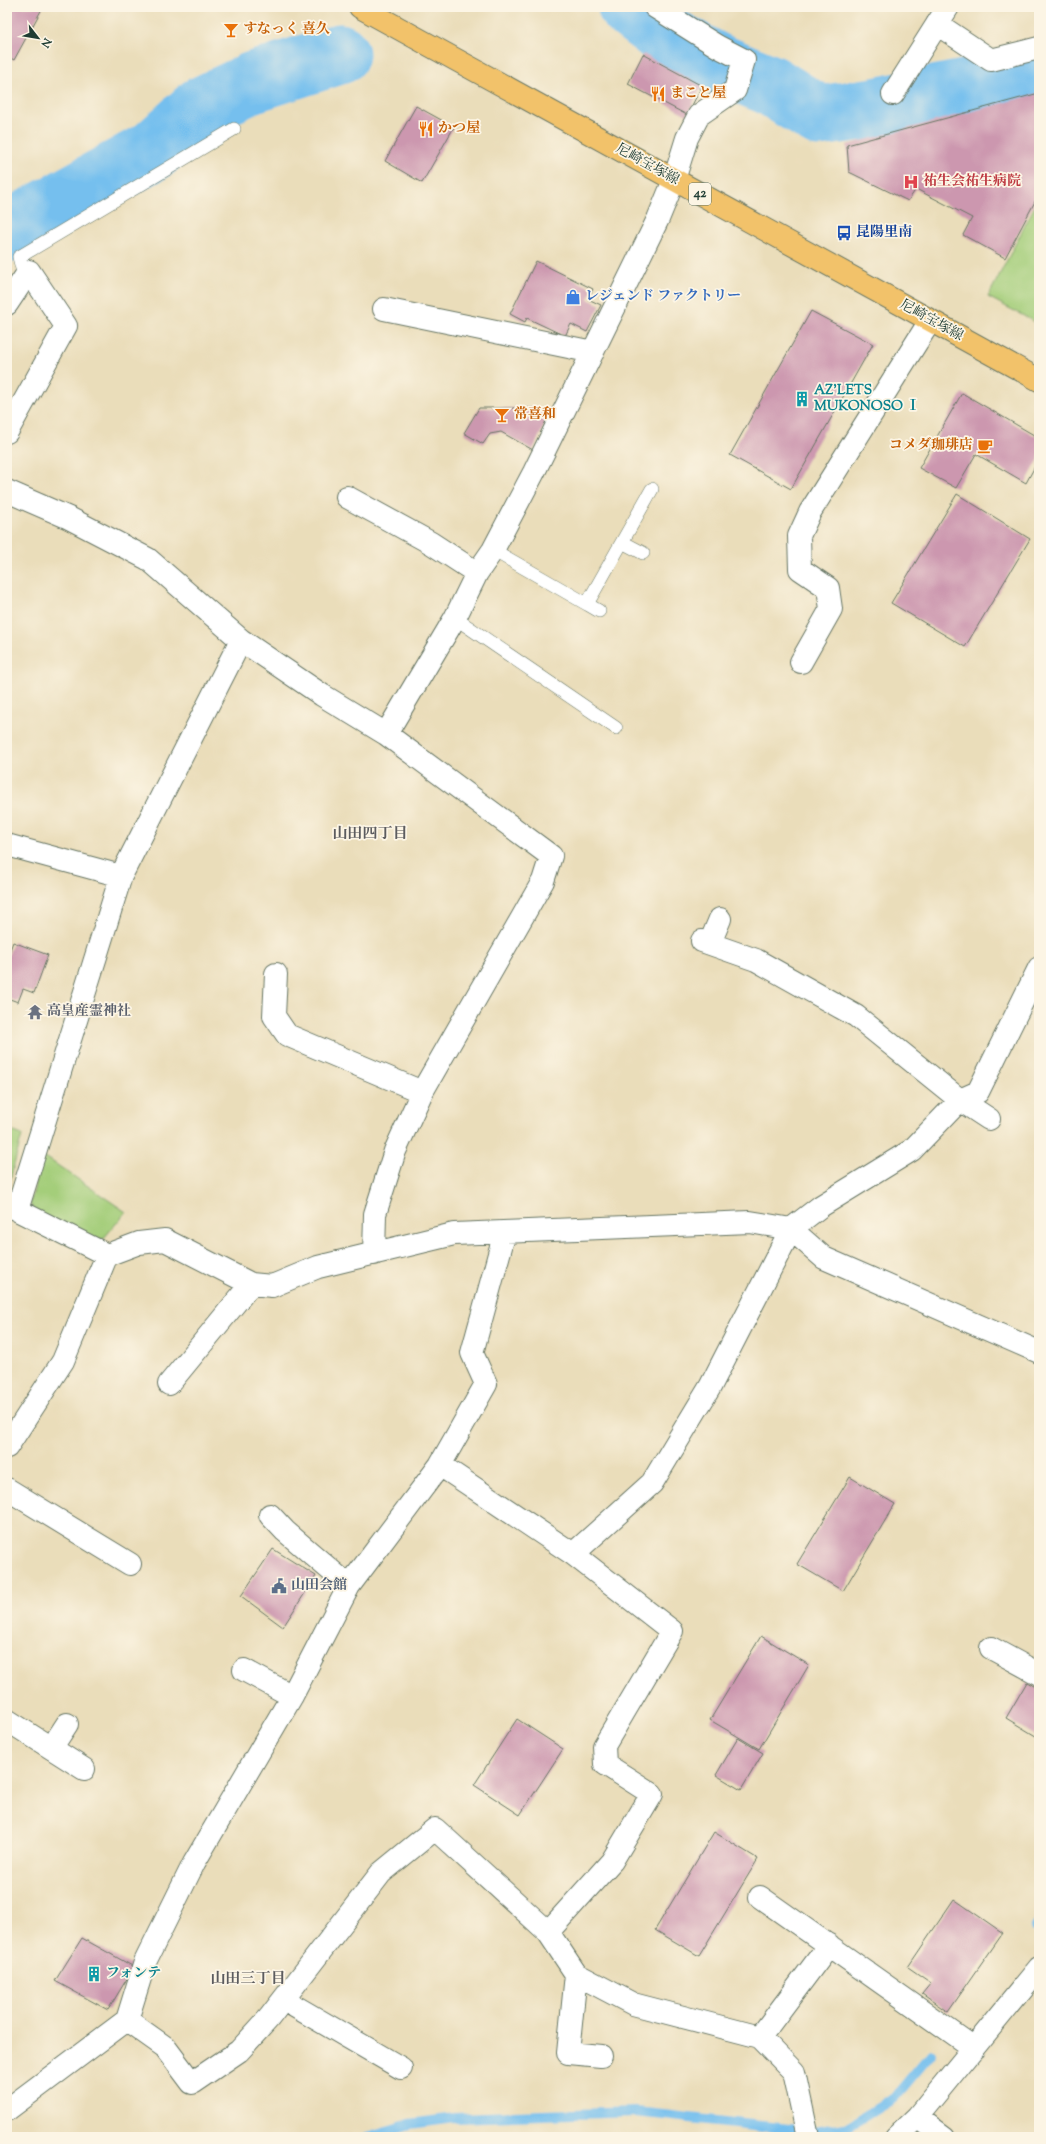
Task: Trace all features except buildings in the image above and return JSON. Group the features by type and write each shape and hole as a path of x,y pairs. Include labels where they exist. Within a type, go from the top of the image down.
{"main road":[{"name":"尼崎宝塚線","path":"360,7 1039,380"}],"street":[{"path":"386,734 455,618 477,573 493,550 658,219 674,180 687,138 699,115 735,90 744,60 717,46 679,14 655,7"},
{"path":"893,94 942,15 991,60 1039,48"},
{"path":"7,304 29,270 66,326 7,432"},
{"path":"384,309 593,352"},
{"path":"801,662 831,608 828,588 800,569 799,536 810,512 930,320"},
{"path":"7,490 69,518 148,559 241,640 322,695 386,734 551,856 544,881 422,1092 395,1150 375,1214 374,1254"},
{"path":"347,497 430,543 477,573"},
{"path":"107,1255 12,1207 121,876 241,640"},
{"path":"7,846 121,876"},
{"path":"720,919 706,942 756,960 789,969 856,1016 960,1100 990,1119"},
{"path":"573,1554 652,1483 710,1387 791,1229 821,1206 912,1150 960,1100 978,1092 1038,971"},
{"path":"276,974 274,1016 287,1035 422,1092"},
{"path":"7,1447 63,1361 107,1255 139,1243 165,1240 250,1284 272,1286 318,1267 454,1234 750,1222 791,1229 824,1258 1039,1352"},
{"path":"7,2110 127,2020 145,1962 194,1862 292,1696 349,1586 440,1465 486,1384 472,1353 505,1232"},
{"path":"169,1384 250,1284"},
{"path":"440,1465 573,1554 672,1631 604,1746 605,1764 652,1794 612,1861 548,1932"},
{"path":"7,1489 130,1564"},
{"path":"270,1515 285,1531 349,1586"},
{"path":"992,1648 1039,1674"},
{"path":"244,1670 292,1696"},
{"path":"7,1720 84,1768"},
{"path":"52,1747 67,1724"},
{"path":"127,2020 165,2047 192,2083 239,2051 284,2000 381,1873 435,1829 548,1932 576,1974 633,2004 760,2037 794,2072 808,2137"},
{"path":"760,1897 974,2048"},
{"path":"760,2037 829,1946"},
{"path":"896,2137 917,2117 1039,1968"},
{"path":"576,1974 568,2053 601,2056"},
{"path":"284,2000 400,2068"},
{"path":"917,2117 944,2137"}],"lane":[{"path":"24,276 20,256 234,129"},
{"path":"587,604 652,489"},
{"path":"622,542 643,553"},
{"path":"493,550 599,611"},
{"path":"455,618 616,728"}],"green space":[{"path":"1039,198 1039,324 988,297"},
{"path":"7,1129 22,1135 10,1180 7,1181"},
{"path":"44,1156 126,1212 103,1239 92,1240 33,1210 30,1203"}],"waterway":[{"path":"628,7 663,34 716,63 770,85 819,116 875,108 1039,75"},
{"path":"7,232 154,150 201,107 253,82 339,54"},
{"path":"1035,1927 1039,1922"},
{"path":"367,2137 410,2124 455,2118 636,2112 816,2132 849,2126 894,2098 931,2054"}],"place":[{"name":"すなっく 喜久","path":"231,30"},
{"name":"まこと屋","path":"658,94"},
{"name":"かつ屋","path":"426,129"},
{"name":"祐生会祐生病院","path":"911,182"},
{"name":"昆陽里南","path":"844,233"},
{"name":"レジェンド ファクトリー","path":"573,297"},
{"name":"AZ'LETS MUKONOSO Ⅰ","path":"802,399"},
{"name":"常喜和","path":"502,415"},
{"name":"コメダ珈琲店","path":"985,446"},
{"name":"高皇産霊神社","path":"35,1012"},
{"name":"山田会館","path":"279,1586"},
{"name":"フォンテ","path":"94,1974"}],"district":[{"name":"山田四丁目","path":"370,834"},
{"name":"山田三丁目","path":"248,1979"}]}
